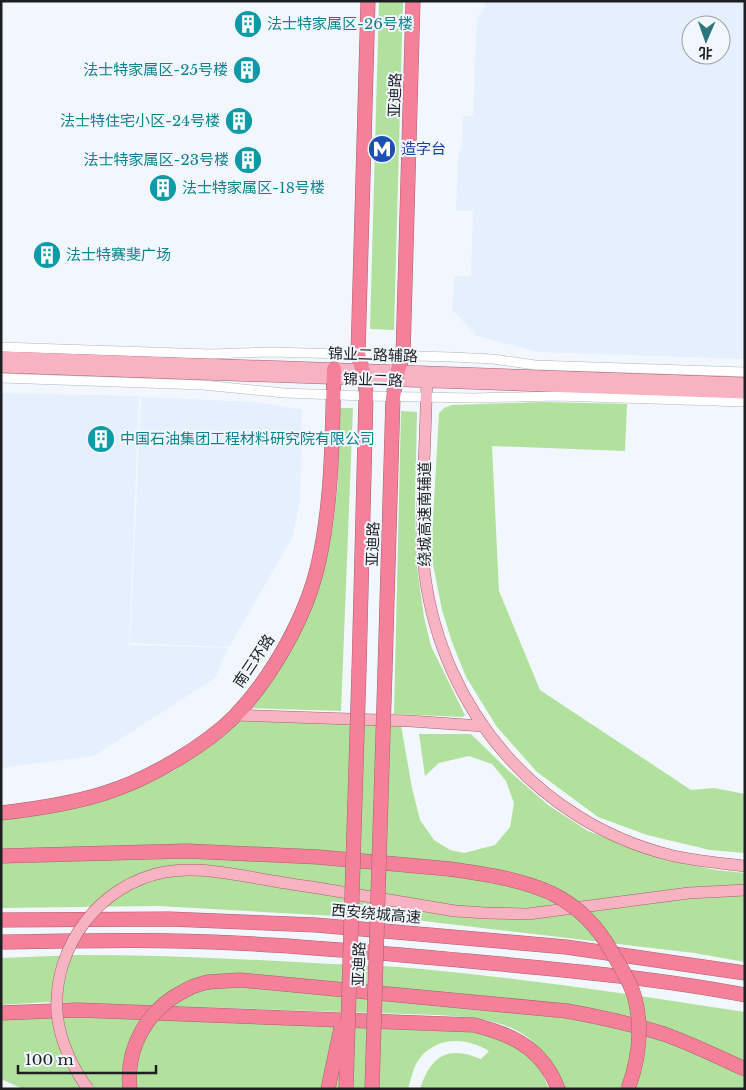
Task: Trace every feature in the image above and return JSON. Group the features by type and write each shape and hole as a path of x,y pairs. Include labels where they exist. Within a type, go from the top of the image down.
{"highway":[{"name":"亚迪路","path":"346,1089 360,670 366,396 358,354 368,1"},
{"name":"亚迪路","path":"372,1086 393,397 403,356 413,1"},
{"name":"南三环路","path":"1,813 70,803 107,793 137,780 212,736 235,715 271,671 298,621 313,582 323,538 330,492 333,373"},
{"path":"1,856 187,851 318,857 450,869 502,877 533,886 553,894 582,914 596,927 624,972 634,994 639,1038 637,1057 628,1089"},
{"name":"西安绕城高速","path":"1,920 169,919 316,925 566,947 745,973"},
{"path":"1,942 176,941 390,953 563,970 745,995"},
{"path":"130,1089 130,1065 133,1051 147,1021 172,998 186,989 208,982 240,980 567,1011 610,1019 664,1035 704,1050 745,1069"},
{"path":"328,1089 350,991"},
{"path":"1,1013 76,1010 474,1025 499,1031 518,1040 534,1052 547,1066 558,1089"}],"main road":[{"name":"锦业二路","path":"1,357 745,393"},
{"name":"锦业二路","path":"1,367 333,373"},
{"name":"锦业二路","path":"427,377 745,383"},
{"name":"绕城高速南辅道","path":"427,377 422,527 424,568 429,601 440,644 449,666 463,695 482,726 524,775 572,812 610,833 670,855 745,866"},
{"path":"235,715 410,721 482,726"},
{"path":"88,1089 69,1056 57,1013 57,992 65,957 76,934 92,913 104,902 126,886 164,872 207,870 455,910 511,914 537,913 689,893 745,890"}],"street":[{"name":"锦业二路辅路","path":"1,347 210,354 271,352 358,354 493,359 535,365 745,372"},
{"path":"1,378 203,385 284,393 393,397 556,396 745,402"}],"shaded area":[{"path":"485,1 745,1 745,359 539,352 477,336 452,310 454,276 471,276 473,211 456,211 458,156 462,147 463,116 473,116 477,17 485,8"},
{"path":"1,393 139,396 129,645 228,648 215,678 94,756 1,768"},
{"path":"141,397 255,402 302,410 300,499 293,536 229,647 130,643"}],"green space":[{"path":"379,1 403,1 394,330 370,329"},
{"path":"543,402 627,404 625,451 492,446 499,591 540,690 691,790 714,788 745,794 745,853 710,850 647,835 598,817 537,772 497,727 466,677 442,610 431,554 439,413 444,408 452,405"},
{"path":"339,408 353,408 341,711 249,708 324,566 333,526 338,484"},
{"path":"401,411 417,412 415,508 417,567 424,617 431,646 463,711 465,716 462,717 394,714"},
{"path":"237,720 401,725 412,788 420,820 434,840 450,850 464,853 495,845 510,827 514,803 506,781 492,764 469,756 439,763 425,776 419,734 471,734 548,805 588,831 661,859 716,870 745,873 745,962 694,953 423,921 158,906 1,908 1,820 71,809 131,791 175,770 219,738"},
{"path":"77,955 204,958 410,968 543,983 745,1012 745,1089 563,1089 553,1067 528,1038 514,1029 479,1019 437,1015 47,1002 1,1005 1,958"},
{"path":"78,1016 463,1029 497,1035 537,1062 549,1089 420,1089 424,1077 430,1068 442,1056 450,1053 459,1053 481,1059 489,1051 480,1046 461,1041 443,1043 426,1051 419,1059 408,1089 23,1089 1,1079 1,1018"}],"place":[{"name":"法士特家属区-26号楼","path":"248,24"},
{"name":"法士特家属区-25号楼","path":"247,70"},
{"name":"法士特住宅小区-24号楼","path":"239,121"},
{"name":"造字台","path":"382,149"},
{"name":"法士特家属区-23号楼","path":"248,160"},
{"name":"法士特家属区-18号楼","path":"163,188"},
{"name":"法士特赛斐广场","path":"47,255"},
{"name":"中国石油集团工程材料研究院有限公司","path":"101,439"}]}
